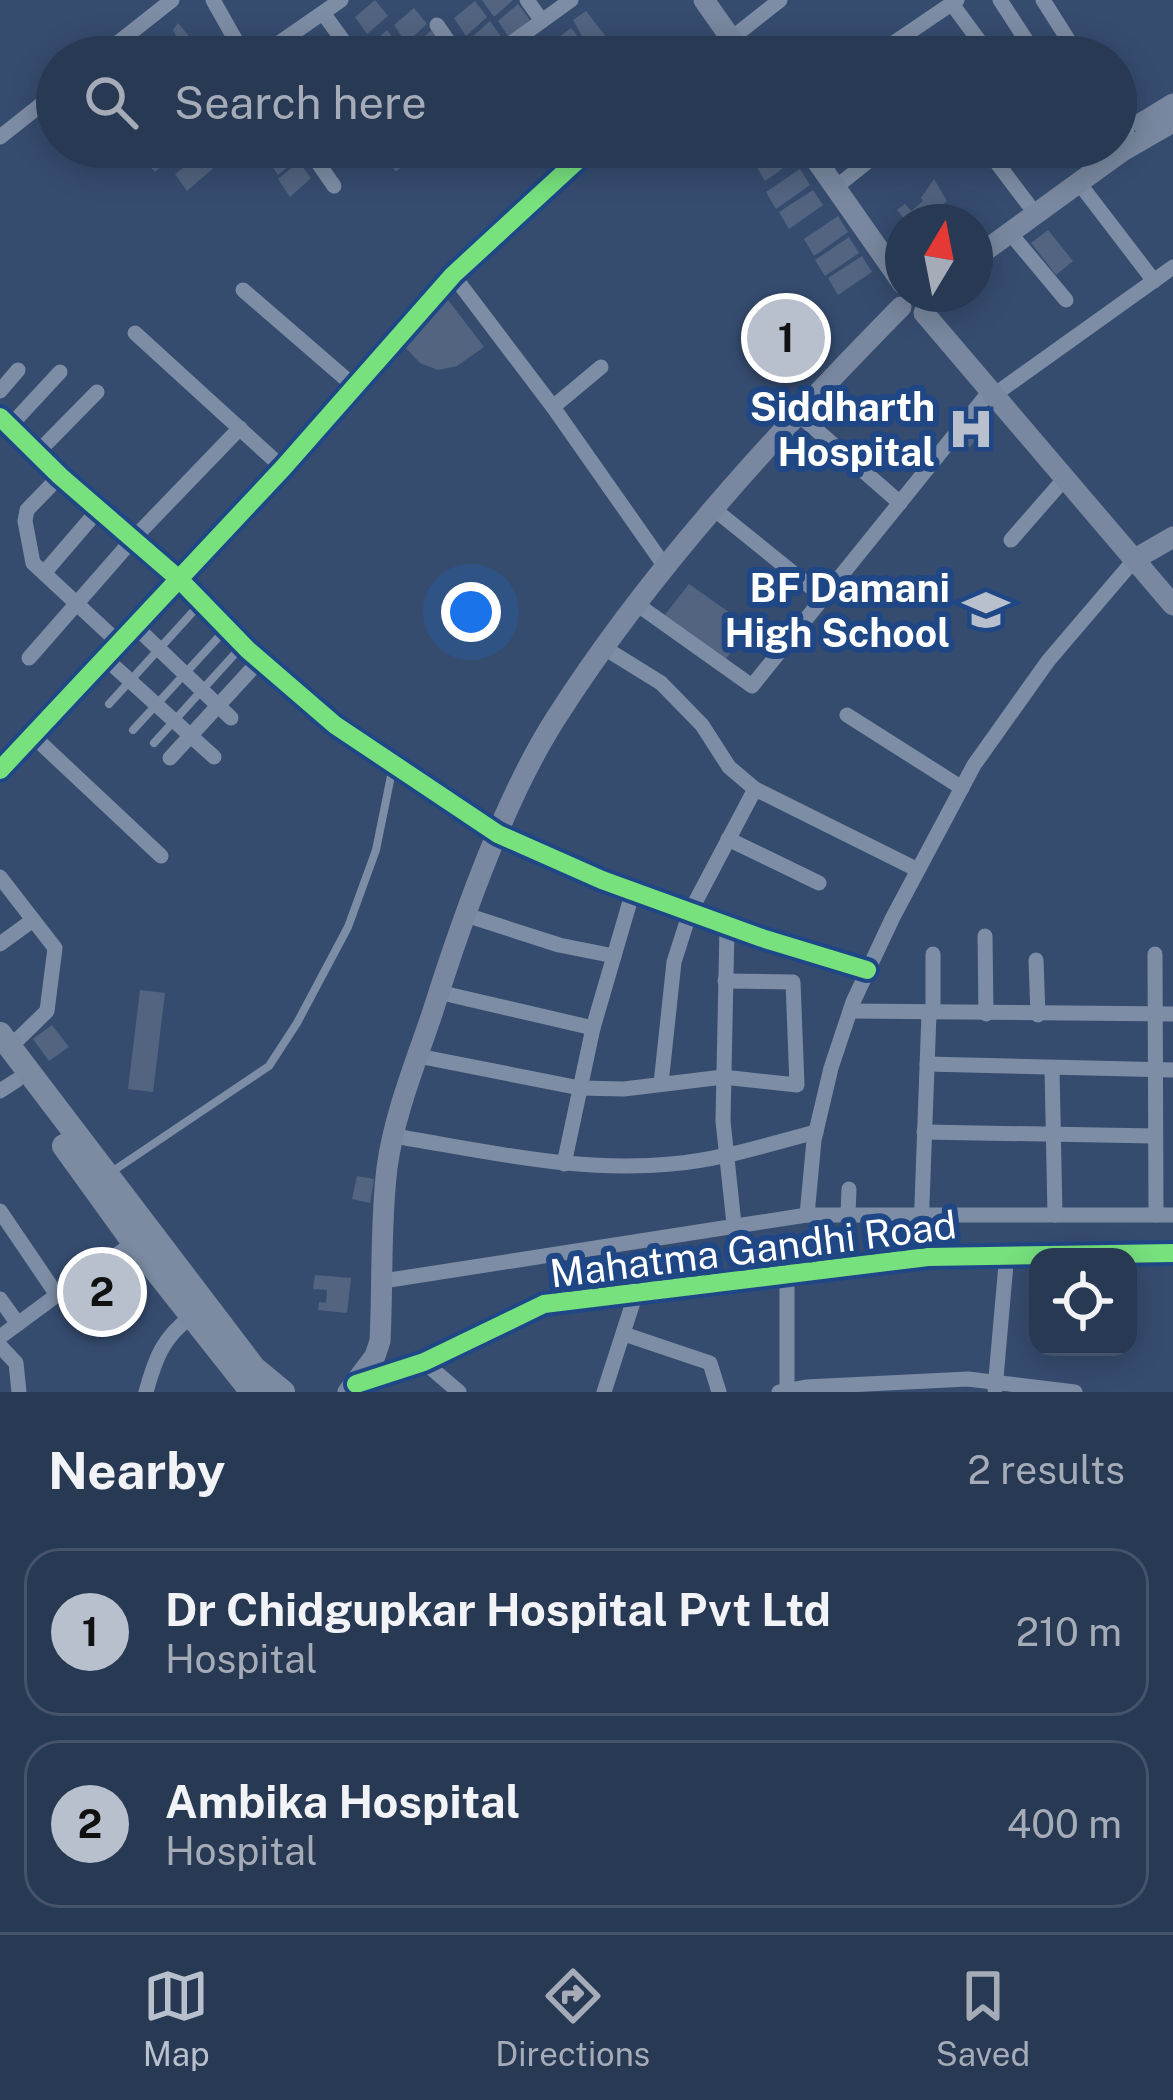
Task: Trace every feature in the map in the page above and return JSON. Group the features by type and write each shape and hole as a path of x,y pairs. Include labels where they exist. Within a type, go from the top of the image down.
{"main road":[{"path":"711,4 731,36"},
{"path":"1137,124 1173,104"},
{"path":"1137,145 1173,122"},
{"path":"822,168 885,267"},
{"path":"993,229 1073,168"},
{"path":"993,245 1102,168"},
{"path":"352,1388 380,1341 387,1168 394,1136 439,992 498,834 555,720 638,605 886,312"},
{"path":"934,312 992,393 1173,604"},
{"path":"1135,559 1173,537"},
{"path":"3,1046 254,1368 283,1392"},
{"path":"3,1046 9,1086 252,1392"},
{"name":"Mahatma Gandhi Road","path":"352,1388 424,1361 544,1304 920,1258 1173,1252"}],"street":[{"path":"127,36 172,0"},
{"path":"213,0 233,36"},
{"path":"289,36 341,0"},
{"path":"527,0 542,21"},
{"path":"521,36 571,0"},
{"path":"748,36 780,0"},
{"path":"1000,0 1023,36"},
{"path":"1043,0 1066,36"},
{"path":"907,36 954,2 977,36"},
{"path":"322,13 339,36"},
{"path":"437,25 445,36"},
{"path":"0,137 36,109"},
{"path":"322,168 334,186"},
{"path":"0,770 283,468 453,275 569,168"},
{"path":"836,188 860,168"},
{"path":"1001,168 1028,204"},
{"path":"1079,183 1154,281"},
{"path":"1010,233 1066,300"},
{"path":"638,605 752,686 992,393 1173,267"},
{"path":"453,275 554,407 666,568"},
{"path":"243,290 354,386"},
{"path":"135,333 283,468"},
{"path":"554,407 601,368"},
{"path":"0,391 18,370"},
{"path":"60,372 5,422 335,725 498,834 727,926 867,970"},
{"path":"38,452 97,392"},
{"path":"797,413 900,503"},
{"path":"29,658 134,538 240,428"},
{"path":"60,476 27,510 33,563 119,643"},
{"path":"1011,540 1066,477"},
{"path":"44,573 100,509"},
{"path":"716,509 823,597"},
{"path":"807,1215 816,1132 831,1068 867,970 962,788 1048,661 1135,559"},
{"path":"136,626 225,712"},
{"path":"606,649 661,683 702,725 729,767 754,789 918,870"},
{"path":"105,658 214,758"},
{"path":"170,758 190,736 225,712 260,660"},
{"path":"847,716 962,788"},
{"path":"32,735 161,856"},
{"path":"661,1084 674,962 690,912 754,789"},
{"path":"728,839 819,883"},
{"path":"0,877 55,948 47,1011 3,1046"},
{"path":"564,1164 593,1028 633,891"},
{"path":"466,915 559,945 614,956"},
{"path":"0,944 33,920"},
{"path":"727,926 723,1078 734,1225"},
{"path":"985,936 986,1014"},
{"path":"383,1281 807,1215 1164,1215 1156,1136 1164,1070 1155,1014 1154,954"},
{"path":"920,1258 933,955"},
{"path":"1036,960 1038,1015"},
{"path":"418,1056 580,1088 624,1089 723,1078 796,1085 794,982 725,981"},
{"path":"439,992 593,1028"},
{"path":"850,1011 1173,1013"},
{"path":"927,1064 1164,1070"},
{"path":"1052,1067 1055,1215"},
{"path":"394,1136 564,1164 673,1164 816,1132"},
{"path":"925,1132 1156,1136"},
{"path":"848,1213 849,1189"},
{"path":"0,1211 6,1233 57,1295"},
{"path":"19,1392 16,1363 0,1341 134,1243"},
{"path":"995,1388 1007,1253"},
{"path":"787,1274 783,1391 968,1378 995,1388 1075,1392"},
{"path":"604,1392 636,1293"},
{"path":"0,1299 18,1324"},
{"path":"146,1392 158,1351 191,1317"},
{"path":"624,1334 710,1363 719,1392"},
{"path":"424,1361 459,1392"}],"lane":[{"path":"110,704 201,602"},
{"path":"133,730 227,628"},
{"path":"154,743 243,644"},
{"path":"107,1176 269,1066 348,927 376,850 394,765"}],"building":[{"path":"375,0 388,16 367,34 355,17"},
{"path":"482,0 513,0 494,17"},
{"path":"475,1 487,17 466,36 454,18"},
{"path":"518,4 530,20 513,36 508,36 498,21"},
{"path":"414,8 427,24 414,36 401,36 394,25"},
{"path":"586,11 605,36 582,36 573,20"},
{"path":"490,21 501,36 473,36"},
{"path":"178,23 189,36 176,36 173,30"},
{"path":"183,168 213,168 187,191 175,174"},
{"path":"292,168 304,168 311,178 290,197 278,179"},
{"path":"757,168 783,168 765,181"},
{"path":"800,169 810,185 776,209 766,192"},
{"path":"934,179 947,201 919,204"},
{"path":"813,190 823,205 789,229 779,212"},
{"path":"838,216 848,232 814,256 804,239"},
{"path":"1048,230 1073,261 1056,275 1031,243"},
{"path":"849,237 859,253 825,276 815,260"},
{"path":"862,256 872,272 838,295 828,278"},
{"path":"445,296 484,347 457,366 438,370 420,363 401,343"},
{"path":"789,319 808,345 788,359 765,336"},
{"path":"974,416 987,426 970,447 957,437"},
{"path":"689,584 750,627 722,664 660,621"},
{"path":"140,990 165,993 153,1092 128,1089"},
{"path":"52,1025 69,1047 49,1061 33,1039"},
{"path":"357,1176 374,1179 370,1203 352,1199"},
{"path":"315,1275 351,1278 347,1313 318,1310 319,1302 326,1303 327,1290 313,1289"},
{"path":"99,1283 113,1301 104,1308 90,1290"}],"cycle path":[{"path":"0,770 283,468 453,275 569,168"},
{"path":"0,417 180,580 248,650 335,725 498,834 602,880 867,970"},
{"path":"356,1384 424,1362 544,1304 928,1257 1173,1253"}],"place":[{"name":"Dr Chidgupkar Hospital Pvt Ltd","path":"786,338"},
{"name":"Siddharth Hospital","path":"971,429"},
{"name":"BF Damani High School","path":"986,610"},
{"name":"Ambika Hospital","path":"102,1292"}]}
